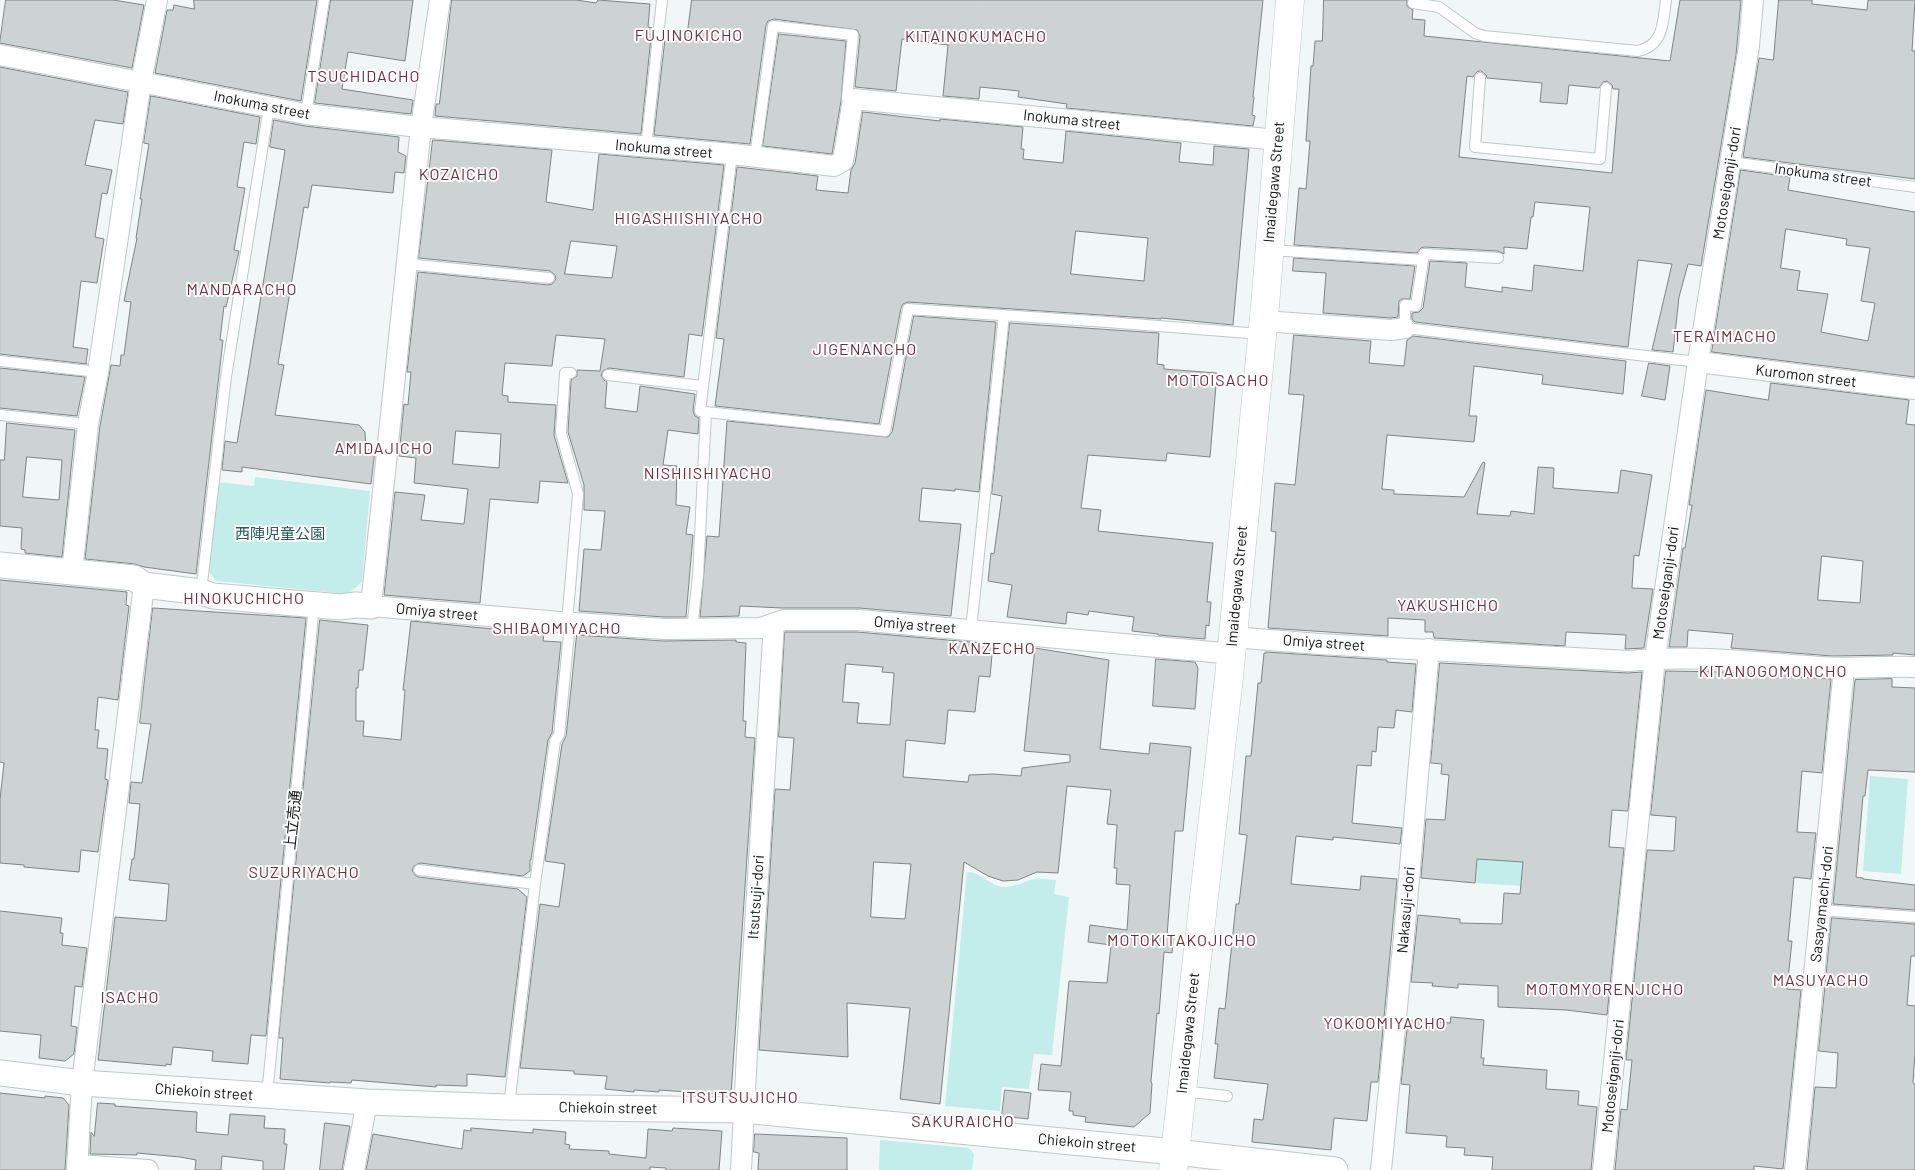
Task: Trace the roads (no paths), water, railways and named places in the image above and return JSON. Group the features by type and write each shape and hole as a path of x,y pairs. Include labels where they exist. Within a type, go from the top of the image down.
{"main road":[{"name":"Imaidegawa Street","path":"1174,1161 1232,637 1262,328 1290,0"}],"street":[{"path":"72,572 88,424 98,372 141,82 157,0"},
{"path":"371,606 421,127 440,0"},
{"name":"Motoseiganji-dori","path":"1603,1170 1655,658 1698,362 1749,46 1753,0"},
{"name":"Inokuma street","path":"7,59 141,82 306,114 421,127 732,154 834,166 843,161 853,99 1278,140"},
{"path":"1262,328 1391,330 1404,328"},
{"name":"Kuromon street","path":"1698,362 1915,389"},
{"name":"Omiya street","path":"0,565 134,578 144,585 200,592 213,596 341,606 371,606 664,629 761,628 784,620 858,620 1223,653 1232,637 1319,644 1629,661 1655,658 1844,668 1915,667"},
{"path":"144,585 82,1083 78,1167 148,1170"},
{"name":"Itsutsuji-dori","path":"742,1170 743,1110 774,624"},
{"name":"Nakasuji-dori","path":"1381,1170 1429,649"},
{"name":"Sasayamachi-dori","path":"1795,1170 1822,910 1844,668"},
{"name":"Chiekoin street","path":"0,1073 82,1083 266,1097 509,1107 743,1110 1174,1161 1335,1170"},
{"path":"354,1170 367,1102"}],"lane":[{"path":"306,114 324,0"},
{"path":"646,148 662,0"},
{"path":"1413,3 1439,7 1483,39 1609,52 1638,51 1648,49 1655,43 1660,35 1666,0"},
{"path":"755,157 773,26 853,35 847,98 853,99"},
{"path":"1480,78 1475,147 1600,158 1606,88"},
{"path":"200,592 226,377 269,106"},
{"path":"732,154 700,411 885,431 908,309 1107,322 1262,328"},
{"name":"Inokuma street","path":"1731,162 1915,187"},
{"path":"1269,250 1423,260"},
{"path":"1498,258 1424,254 1416,306 1406,304 1404,328 1698,362"},
{"path":"406,264 549,278"},
{"path":"971,630 1004,316"},
{"path":"0,361 98,372"},
{"path":"509,1107 554,741 559,735 569,623 578,494 561,433 565,373 571,373"},
{"path":"608,375 702,386"},
{"path":"692,629 698,576 706,412"},
{"path":"0,414 88,424"},
{"name":"上立売通","path":"266,1097 315,604"},
{"path":"419,870 535,884"},
{"path":"1822,910 1915,917"},
{"path":"1182,1091 1228,1096"}],"district":[{"name":"FUJINOKICHO","path":"689,36"},
{"name":"KITAINOKUMACHO","path":"976,37"},
{"name":"TSUCHIDACHO","path":"364,77"},
{"name":"KOZAICHO","path":"459,175"},
{"name":"HIGASHIISHIYACHO","path":"689,219"},
{"name":"MANDARACHO","path":"242,290"},
{"name":"TERAIMACHO","path":"1725,337"},
{"name":"JIGENANCHO","path":"865,350"},
{"name":"MOTOISACHO","path":"1218,381"},
{"name":"AMIDAJICHO","path":"384,449"},
{"name":"NISHIISHIYACHO","path":"708,474"},
{"name":"HINOKUCHICHO","path":"244,599"},
{"name":"YAKUSHICHO","path":"1448,606"},
{"name":"SHIBAOMIYACHO","path":"557,629"},
{"name":"KANZECHO","path":"992,649"},
{"name":"KITANOGOMONCHO","path":"1773,672"},
{"name":"SUZURIYACHO","path":"304,873"},
{"name":"MOTOKITAKOJICHO","path":"1182,941"},
{"name":"MASUYACHO","path":"1821,981"},
{"name":"MOTOMYORENJICHO","path":"1605,990"},
{"name":"ISACHO","path":"130,998"},
{"name":"YOKOOMIYACHO","path":"1385,1024"},
{"name":"ITSUTSUJICHO","path":"740,1098"},
{"name":"SAKURAICHO","path":"963,1122"}],"park label":[{"name":"西陣児童公園","path":"280,534"}]}
